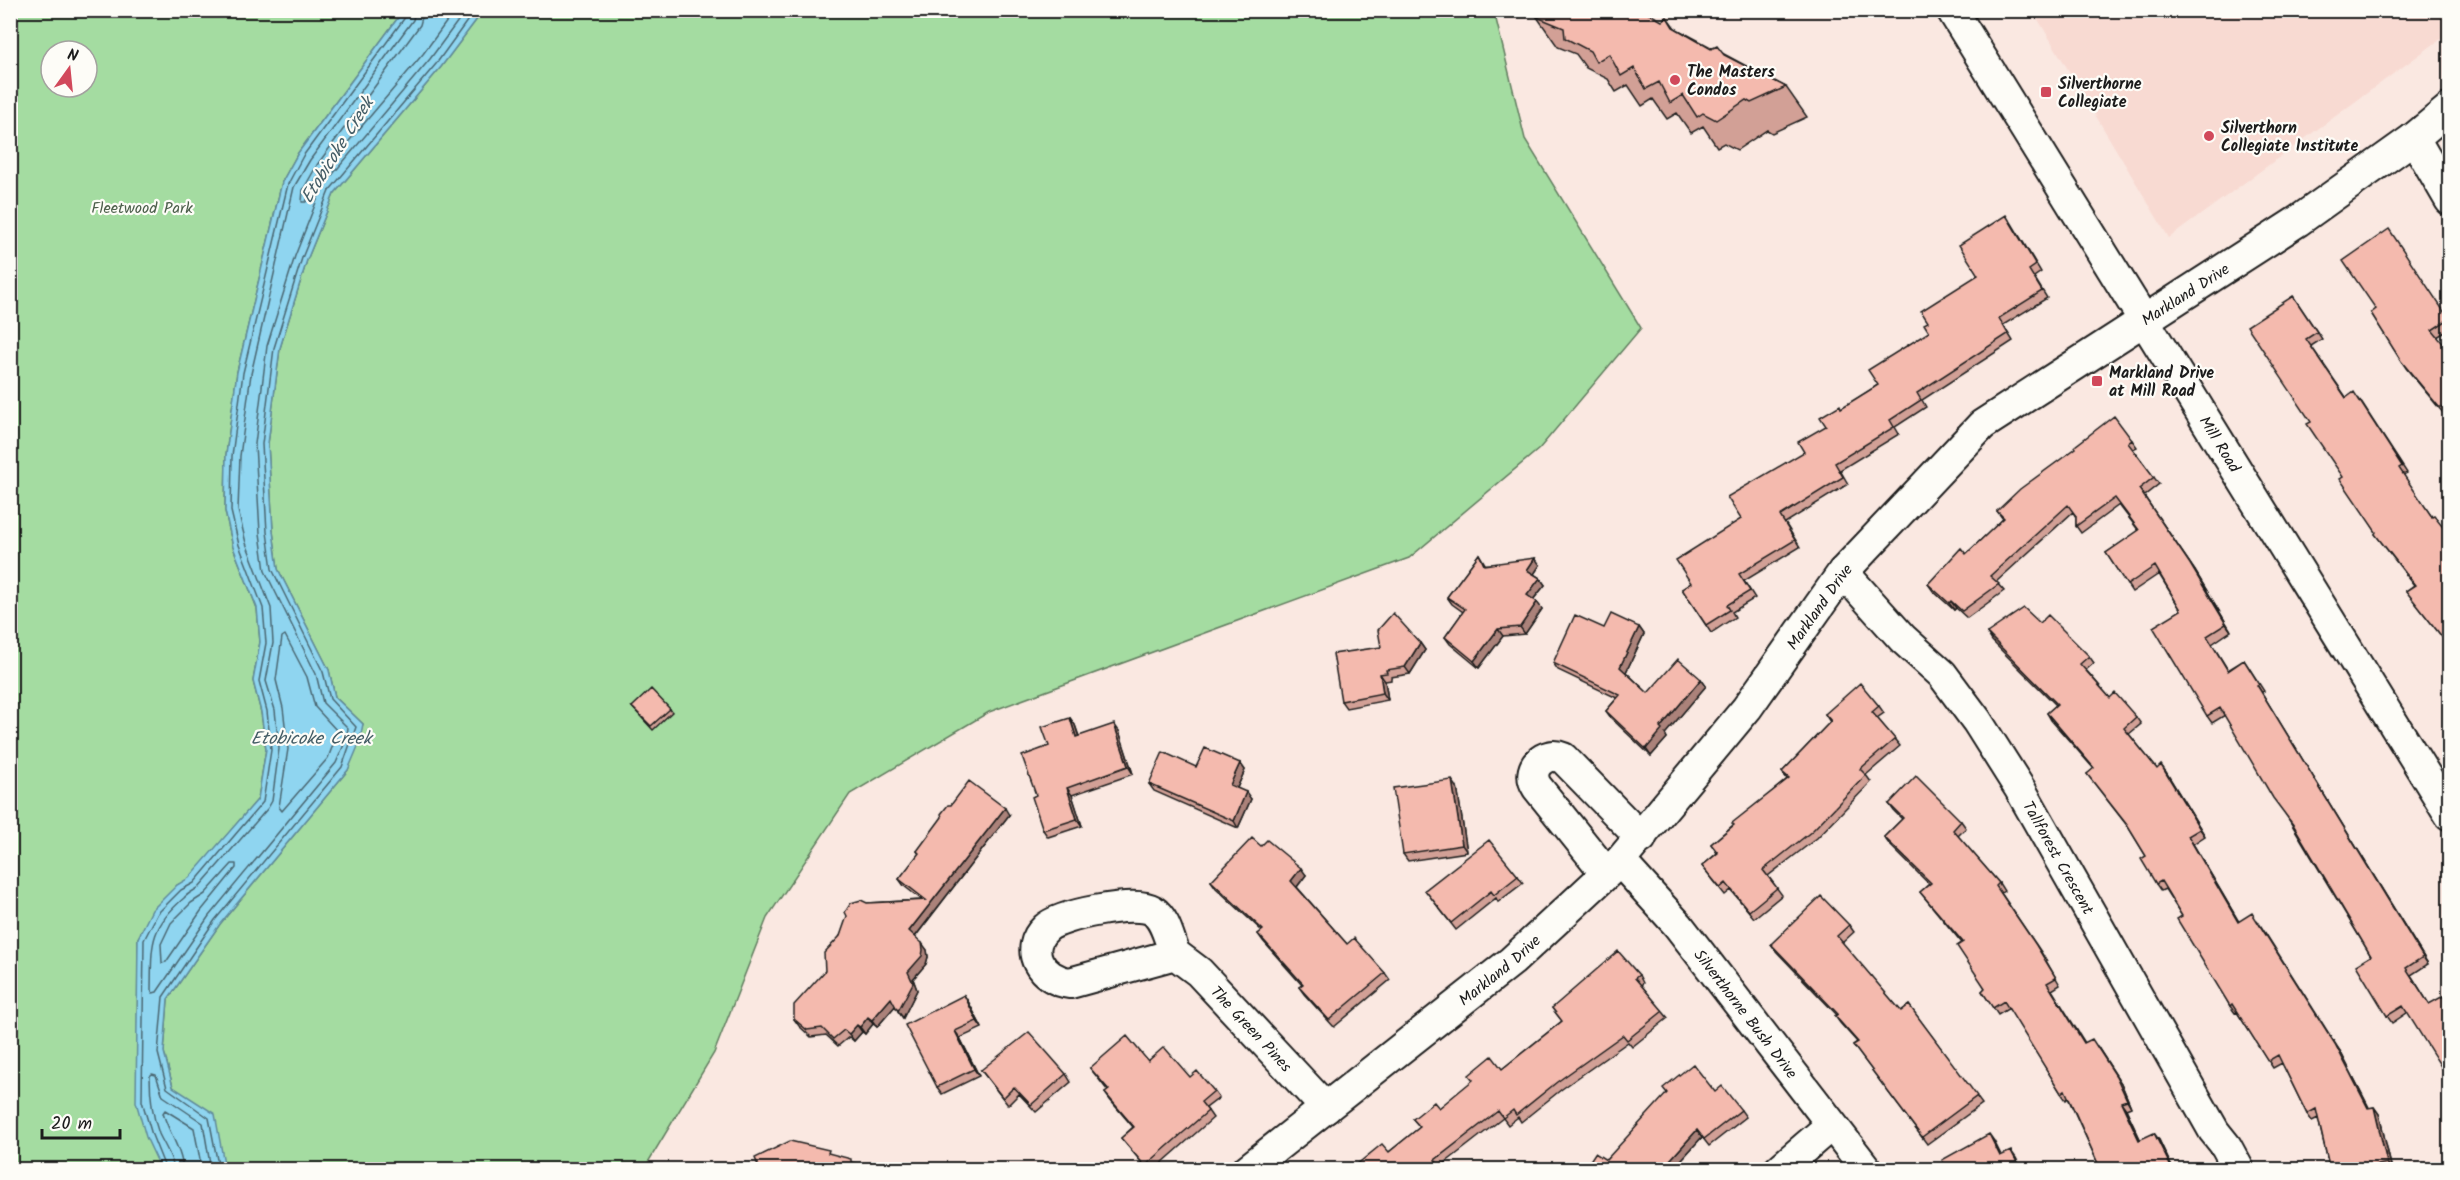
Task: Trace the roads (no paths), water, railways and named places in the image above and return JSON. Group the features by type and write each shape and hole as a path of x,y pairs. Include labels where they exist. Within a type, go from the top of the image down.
{"street":[{"name":"Mill Road","path":"1952,10 2450,815"},
{"name":"Markland Drive","path":"1247,1170 1512,961 1613,867 1641,838 1747,708 1843,572 1982,425 2298,221 2414,138 2450,108"},
{"path":"2414,138 2450,200"},
{"name":"Tallforest Crescent","path":"1843,572 1903,639 1942,674 1977,721 2020,789 2214,1131 2226,1146 2239,1170"},
{"name":"Silverthorne Bush Drive","path":"1641,838 1563,758 1552,756 1538,763 1533,777 1537,787 1613,867 1678,925 1867,1170"},
{"name":"The Green Pines","path":"1175,954 1199,972 1326,1108"},
{"path":"1779,1170 1831,1125"}],"water":[{"name":"Etobicoke Creek","path":"403,11 483,11 441,67 334,194 307,260 280,348 268,444 273,531 278,569 329,670 335,697 363,724 359,744 348,770 220,924 168,999 164,1052 173,1087 215,1114 225,1169 161,1169 146,1137 136,1102 138,938 152,910 177,885 189,878 258,799 266,749 261,712 253,681 260,642 257,608 233,547 225,511 226,455 237,372 282,182 298,153"}],"place":[{"name":"The Masters Condos","path":"1675,80"},
{"name":"Silverthorne Collegiate","path":"2046,92"},
{"name":"Silverthorn Collegiate Institute","path":"2209,136"},
{"name":"Markland Drive at Mill Road","path":"2097,381"}],"park label":[{"name":"Fleetwood Park","path":"142,207"}]}
